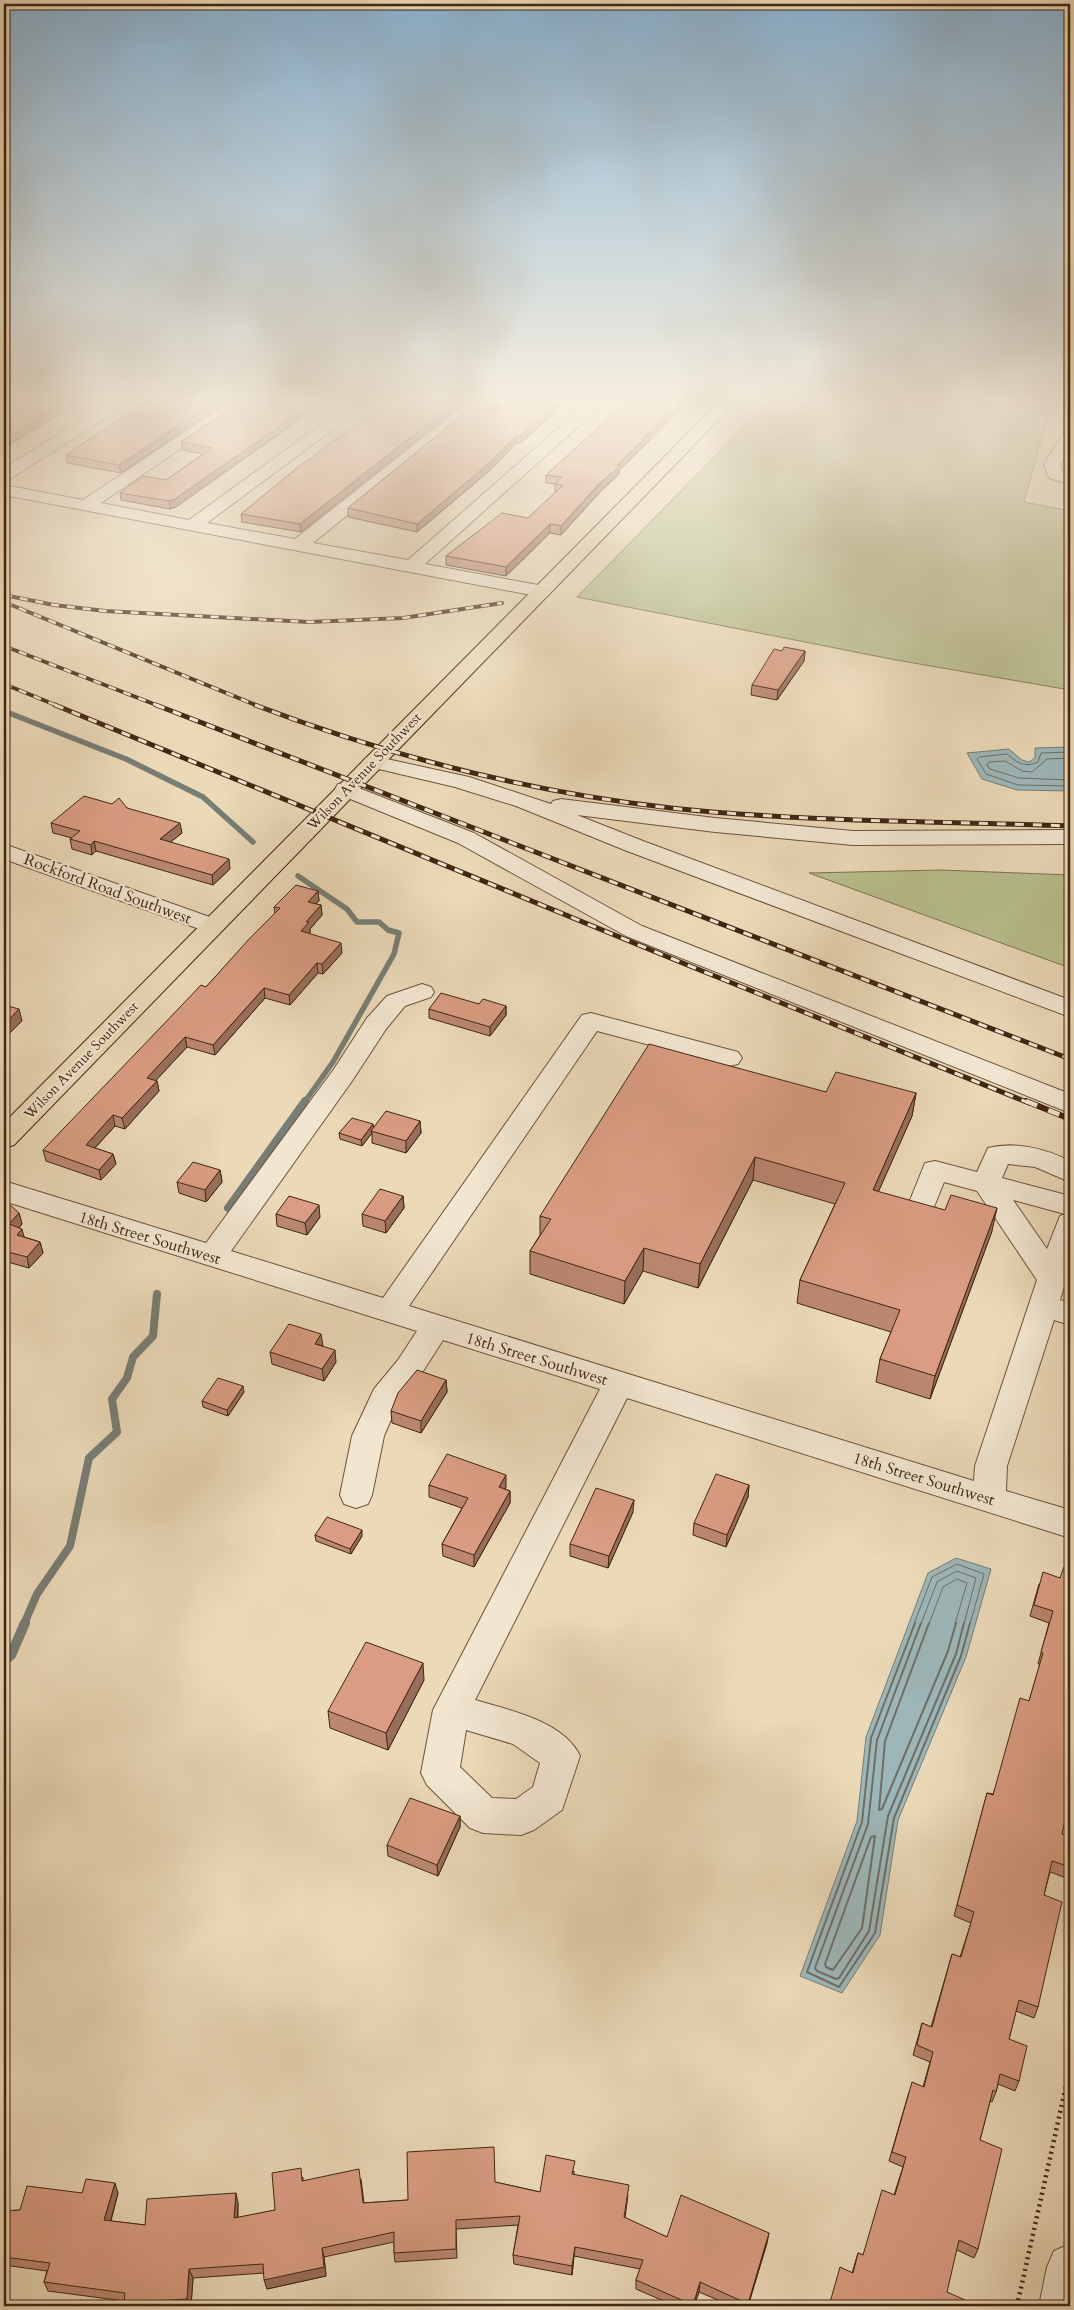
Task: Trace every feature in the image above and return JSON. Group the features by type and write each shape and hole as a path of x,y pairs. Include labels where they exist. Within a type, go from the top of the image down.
{"main road":[{"name":"Wilson Avenue Southwest","path":"4,1139 619,512"}],"street":[{"path":"123,512 542,590"},
{"path":"193,525 211,512"},
{"path":"299,545 341,512"},
{"path":"412,566 473,512"},
{"path":"373,762 462,782 524,801 644,849 1070,1008"},
{"path":"346,789 466,838 536,879 634,931 1070,1104"},
{"path":"524,801 715,825 853,838 1070,837"},
{"name":"Rockford Road Southwest","path":"4,851 212,926"},
{"path":"212,1256 344,1075 376,1024 396,1001 422,992"},
{"path":"390,1312 591,1021 729,1058"},
{"path":"986,1183 998,1155 1016,1154 1058,1165 1070,1173"},
{"path":"920,1210 935,1170 1070,1206"},
{"path":"986,1183 1055,1300"},
{"name":"18th Street Southwest","path":"4,1191 1070,1524"},
{"path":"989,1499 991,1466 1055,1300 1069,1233"},
{"path":"356,1495 368,1436 385,1397 409,1368 436,1326"},
{"path":"450,1710 619,1383"},
{"path":"1062,2306 1070,2267"}],"path":[{"path":"1017,2306 1070,2068"}],"green space":[{"path":"660,512 1070,512 1070,690 896,660 577,597"},
{"path":"941,870 1070,875 1070,968 809,873"}],"water":[{"path":"1070,747 1070,791 1017,790 982,779 967,753 1009,749 1022,760 1029,762 1035,758 1035,748"},
{"path":"956,1558 991,1569 966,1657 898,1820 880,1935 842,1993 800,1976 857,1821 866,1737 928,1573"}],"building":[{"path":"244,512 316,512 300,524 241,514"},
{"path":"364,512 431,512 417,524"},
{"path":"535,512 574,512 561,526 550,524 506,567 446,556 502,513 528,518"},
{"path":"784,647 805,651 778,690 752,685 774,649 782,651"},
{"path":"84,796 112,804 119,798 127,808 180,823 160,839 229,859 212,875 94,841 91,845 70,839 80,831 51,823"},
{"path":"296,885 318,891 308,902 321,905 306,922 309,922 301,931 341,943 322,964 317,963 289,995 264,988 213,1045 185,1037 147,1078 157,1081 122,1118 113,1115 86,1145 113,1154 99,1170 43,1150 201,985 206,987 280,908 274,907"},
{"path":"441,993 479,1004 483,999 506,1006 490,1027 429,1009"},
{"path":"4,1005 19,1009 4,1025"},
{"path":"649,1044 826,1092 836,1072 916,1093 873,1190 945,1210 951,1195 997,1208 935,1376 880,1359 900,1310 800,1280 845,1183 755,1157 700,1264 644,1248 625,1281 530,1251 551,1219 540,1216"},
{"path":"386,1111 420,1121 406,1141 371,1131"},
{"path":"352,1118 373,1124 361,1140 339,1133"},
{"path":"193,1162 220,1170 205,1190 177,1182"},
{"path":"380,1189 403,1196 385,1221 362,1214"},
{"path":"289,1196 319,1205 305,1223 276,1214"},
{"path":"8,1203 19,1213 9,1224 22,1229 17,1235 40,1242 27,1257 4,1251 4,1207"},
{"path":"289,1324 321,1334 315,1344 335,1350 322,1369 270,1352"},
{"path":"417,1370 446,1380 421,1421 391,1411 398,1393"},
{"path":"218,1378 243,1386 227,1410 202,1401"},
{"path":"447,1454 506,1475 499,1487 510,1491 474,1555 442,1544 468,1498 429,1485"},
{"path":"716,1474 749,1485 727,1535 694,1523"},
{"path":"596,1488 634,1500 609,1556 570,1544"},
{"path":"327,1517 362,1530 350,1549 315,1535"},
{"path":"1064,1567 1070,1569 1070,1799 1062,1834 1070,1837 1070,1867 1052,1861 1044,1895 1062,1902 1038,2007 1019,2000 1009,2039 1027,2046 1019,2081 1000,2074 996,2092 993,2090 980,2140 1002,2149 978,2249 959,2240 947,2292 965,2300 964,2306 829,2306 840,2267 853,2273 858,2253 863,2255 882,2190 895,2195 906,2157 892,2152 912,2082 924,2087 933,2052 917,2045 922,2023 932,2027 952,1954 961,1957 974,1912 957,1905 987,1793 993,1795 1020,1698 1029,1701 1053,1611 1034,1605 1043,1572 1060,1578"},
{"path":"366,1642 423,1663 386,1733 328,1711"},
{"path":"410,1798 460,1816 437,1865 387,1845"},
{"path":"494,2147 495,2182 540,2192 546,2155 575,2161 572,2174 629,2185 624,2217 667,2237 681,2195 769,2233 748,2304 700,2282 693,2305 636,2280 643,2260 575,2247 572,2266 513,2255 520,2216 456,2220 456,2249 394,2253 394,2232 322,2248 324,2267 264,2280 263,2264 189,2269 187,2299 124,2303 125,2293 44,2282 50,2263 4,2257 4,2211 20,2210 27,2186 82,2193 86,2179 115,2183 104,2220 145,2225 147,2199 236,2193 234,2218 275,2210 272,2173 301,2168 302,2181 359,2169 363,2203 408,2200 407,2152"}],"waterway":[{"path":"4,711 126,759 203,797 253,842"},
{"path":"298,876 347,909 357,922 379,922 388,930 399,933 394,954 333,1062 304,1103"},
{"path":"228,1208 305,1101"},
{"path":"24,1624 37,1594 70,1546 89,1458 117,1432 112,1399 127,1378 133,1357 153,1336 157,1294"},
{"path":"4,1661 11,1655 25,1623"}],"railway":[{"path":"4,595 54,605 105,611 309,622 403,618 502,603"},
{"path":"4,602 258,706"},
{"path":"4,646 159,706"},
{"path":"4,684 58,706"},
{"path":"55,705 1029,1103"},
{"path":"156,705 1070,1059"},
{"path":"255,705 356,740 460,770 512,782 618,801 721,813 770,816 1070,826"},
{"path":"1026,1101 1070,1119"}]}
